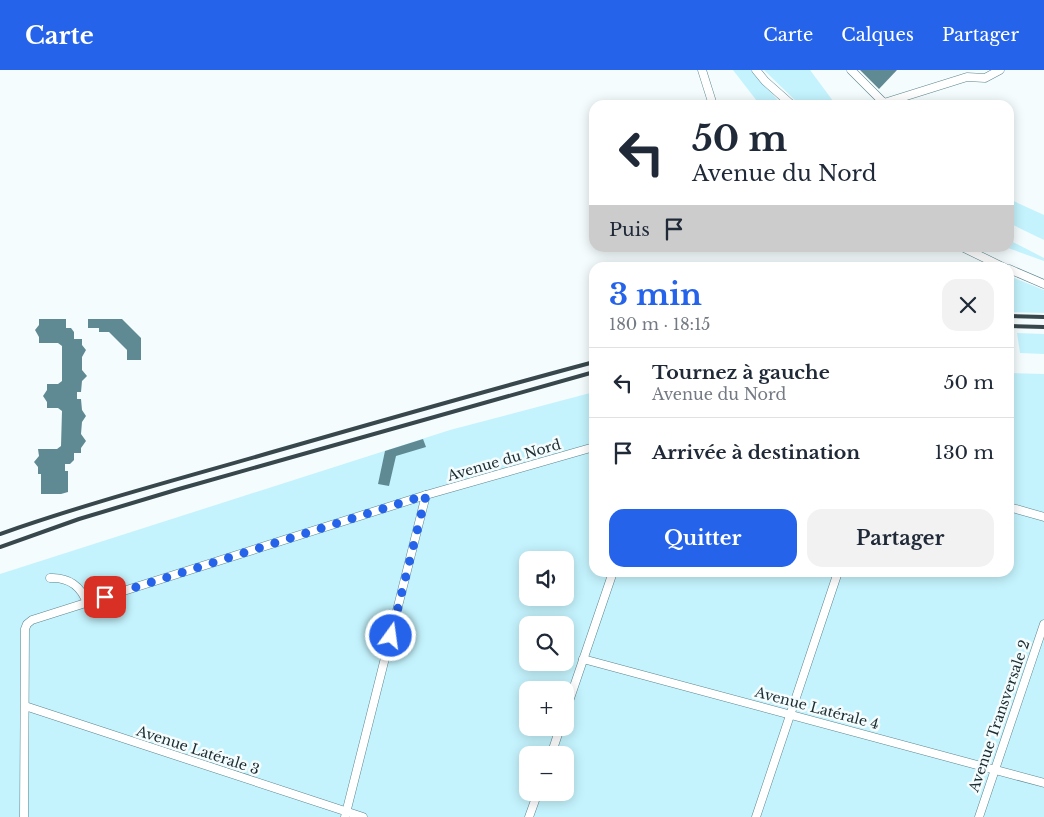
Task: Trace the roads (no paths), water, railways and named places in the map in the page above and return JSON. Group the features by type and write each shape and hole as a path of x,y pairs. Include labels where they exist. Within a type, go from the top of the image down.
{"lane":[{"path":"702,70 711,100"},
{"path":"756,70 765,81 786,100"},
{"path":"851,70 881,100"},
{"path":"892,100 965,73 986,78 1000,70"},
{"path":"973,252 994,262"},
{"path":"1014,271 1044,284"},
{"name":"Avenue du Nord","path":"25,706 25,629 27,624 37,618 426,495 589,448"},
{"path":"346,814 426,495"},
{"path":"1014,508 1044,517"},
{"path":"574,687 610,577"},
{"path":"756,817 836,577"},
{"path":"50,578 61,578 75,585 80,589 87,603"},
{"name":"Avenue Transversale 2","path":"978,817 1044,624"},
{"name":"Avenue Latérale 4","path":"584,659 1044,783"},
{"path":"24,817 25,706"},
{"name":"Avenue Latérale 3","path":"25,706 346,814 363,817"},
{"path":"529,817 535,801"}],"railway":[{"path":"1014,316 1044,317"},
{"path":"1014,326 1044,327"},
{"path":"0,534 134,492 589,363"},
{"path":"0,547 79,519 179,489 589,373"}]}
